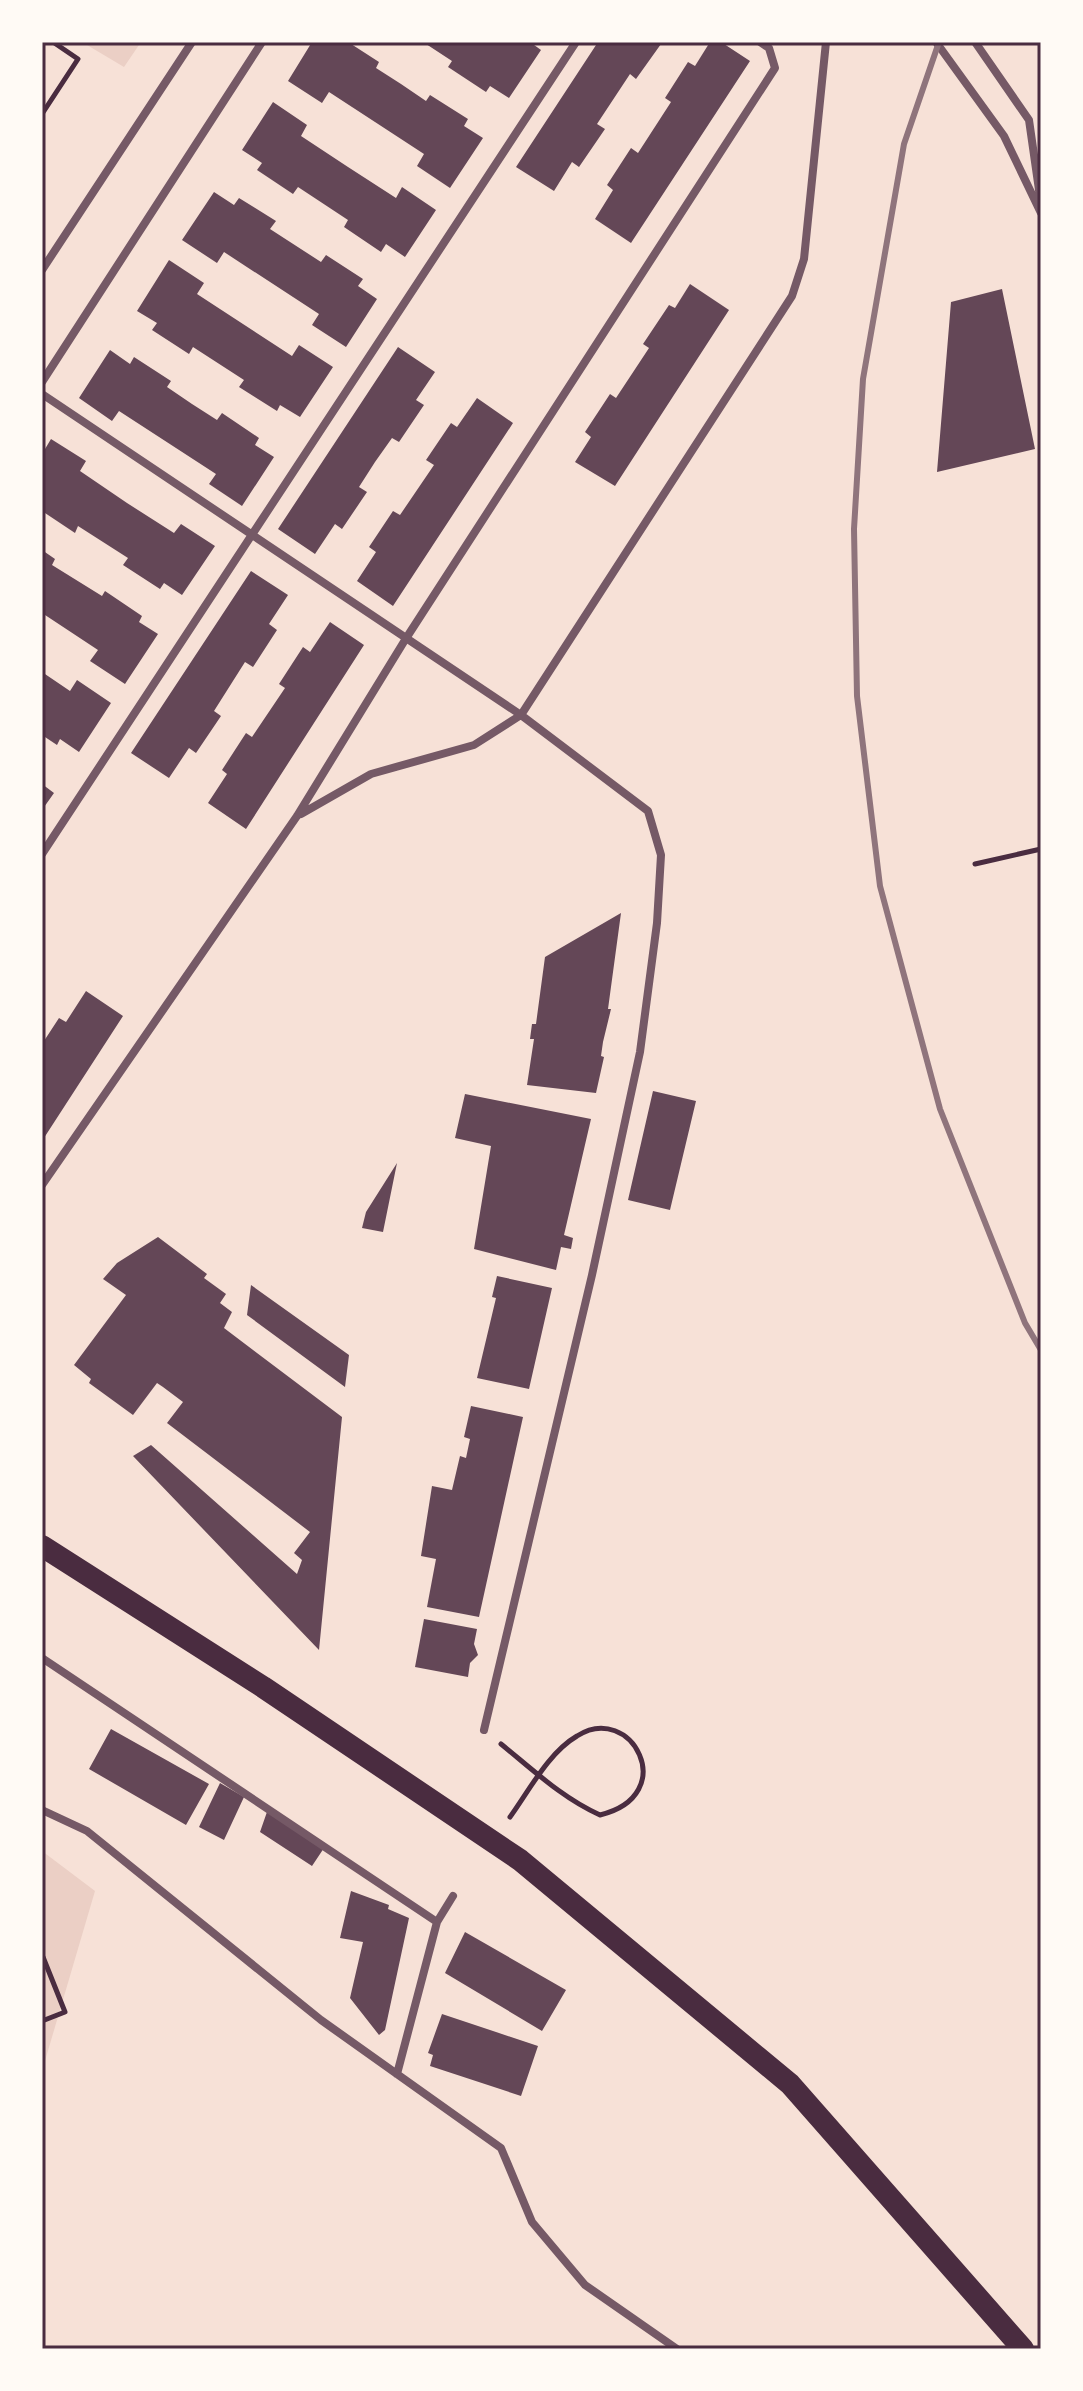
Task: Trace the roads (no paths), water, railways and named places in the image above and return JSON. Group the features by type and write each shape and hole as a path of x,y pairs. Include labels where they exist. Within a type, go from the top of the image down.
{"highway":[{"path":"42,1546 263,1687 520,1860 790,2084 1023,2349"}],"street":[{"path":"42,270 192,42"},
{"path":"42,382 262,42"},
{"path":"42,854 576,42"},
{"path":"42,1185 297,816 405,640 775,68 769,48 760,42"},
{"path":"297,816 371,774 474,745 521,715 792,296 804,259 826,42"},
{"path":"936,42 1004,136 1041,213"},
{"path":"975,42 1029,120 1041,204"},
{"path":"42,394 521,715 648,811 661,855 657,923 640,1052 484,1730"},
{"path":"42,1658 437,1922"},
{"path":"42,1810 87,1831 321,2020 501,2148 532,2222 585,2285 677,2349"},
{"path":"397,2074 437,1922 453,1896"}],"railway":[{"path":"939,42 904,144 863,379 854,529 857,696 880,886 940,1109 1025,1323 1041,1350"}]}
